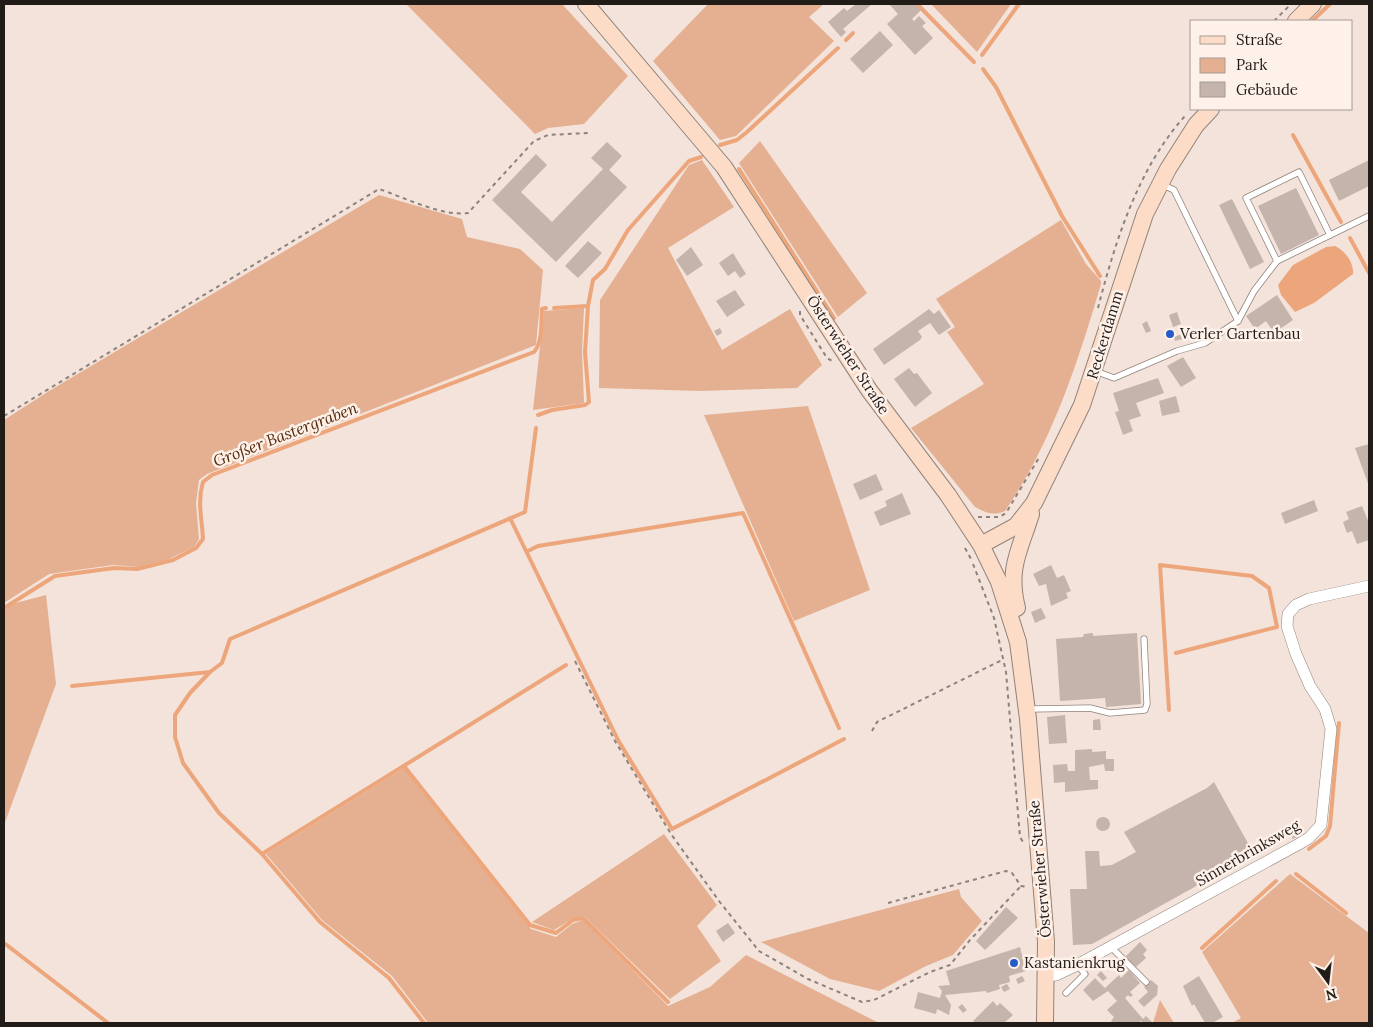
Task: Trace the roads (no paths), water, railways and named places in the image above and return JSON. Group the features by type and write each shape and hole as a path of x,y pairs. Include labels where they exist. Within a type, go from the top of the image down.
{"street":[{"name":"Österwieher Straße","path":"586,4 724,167 874,397 966,522 989,561 1012,616 1020,655 1041,886 1047,976 1045,1023"},
{"path":"1297,20 1314,4"},
{"name":"Reckerdamm","path":"981,545 1016,526 1034,503 1082,405 1095,371 1124,273 1145,214 1160,183 1196,125 1210,110"},
{"name":"Österwieher Straße","path":"1029,744 1032,709 1027,654 1014,596 1013,578 1016,556 1034,503"},
{"path":"989,561 1014,548 1022,539"},
{"name":"Sinnerbrinksweg","path":"1047,976 1056,975 1077,965 1299,844 1309,838 1321,825 1331,729 1325,709 1310,686 1296,654 1287,626 1288,614 1296,605 1309,599 1369,586"}],"lane":[{"path":"1277,262 1246,198 1299,172 1330,235"},
{"path":"1160,183 1174,190 1238,321"},
{"path":"1095,371 1114,378 1177,351 1205,343 1238,321 1254,291 1277,262 1369,216"},
{"path":"1032,709 1090,708 1110,713 1145,710 1147,704 1144,639"},
{"path":"1111,947 1146,982"},
{"path":"1066,993 1085,974 1077,965"}],"waterway":[{"name":"Großer Bastergraben","path":"917,4 974,62"},
{"name":"Großer Bastergraben","path":"982,55 1019,4"},
{"path":"1313,20 1330,4"},
{"name":"Großer Bastergraben","path":"846,40 853,33"},
{"name":"Großer Bastergraben","path":"720,145 737,140 747,132 838,48"},
{"path":"983,69 996,87 1062,216 1100,276"},
{"path":"1293,135 1341,222"},
{"name":"Großer Bastergraben","path":"554,308 588,306 593,280 605,269 628,230 689,161 701,157"},
{"path":"739,169 834,318"},
{"path":"1350,238 1369,273"},
{"path":"538,415 552,410 585,405 589,402 585,352 588,306"},
{"name":"Großer Bastergraben","path":"4,608 55,576 114,568 137,569 173,560 196,548 203,539 200,504 201,489 203,482 212,475 534,352 539,343 542,309 546,308"},
{"path":"424,1023 389,978 320,922 262,854 219,813 183,763 175,737 175,715 190,693 210,672 222,663 230,639 525,512 536,428"},
{"path":"528,551 538,546 743,513 839,728"},
{"path":"510,518 618,740 672,829 844,739"},
{"path":"1169,710 1160,565 1252,576 1269,588 1277,627 1176,653"},
{"path":"262,854 566,665"},
{"path":"72,686 210,672"},
{"path":"1309,849 1326,836 1330,826 1339,723"},
{"path":"404,766 530,925 556,933 573,920 583,918 668,1002"},
{"path":"1296,874 1346,913"},
{"path":"1202,948 1276,881"},
{"path":"4,943 108,1023"}],"place":[{"name":"Verler Gartenbau","path":"1170,334"},
{"name":"Kastanienkrug","path":"1014,963"}]}
